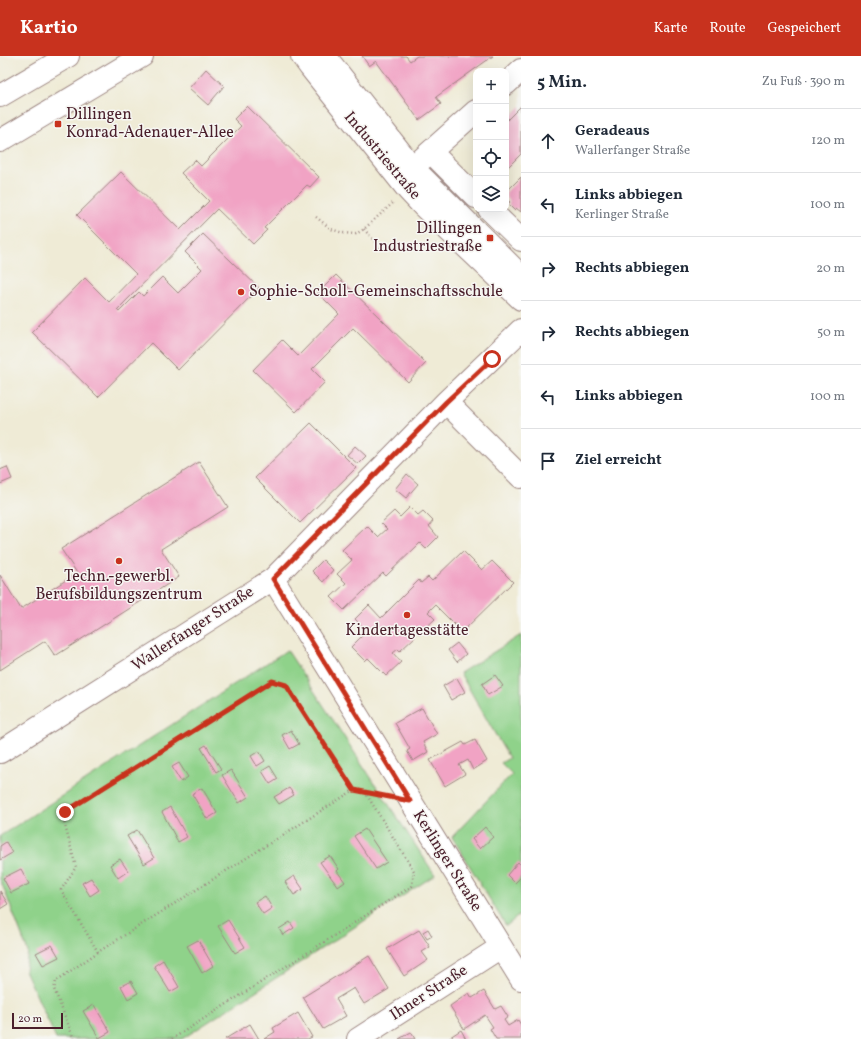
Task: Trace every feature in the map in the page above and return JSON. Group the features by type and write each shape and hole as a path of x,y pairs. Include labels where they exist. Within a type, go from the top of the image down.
{"street":[{"path":"0,96 68,56"},
{"path":"0,141 142,56"},
{"name":"Industriestraße","path":"302,56 407,179 513,268 521,279"},
{"name":"Industriestraße","path":"325,56 407,179 423,206 521,299"},
{"path":"509,81 521,70"},
{"path":"407,179 431,152 473,114"},
{"path":"431,152 473,194"},
{"path":"492,212 521,240"},
{"name":"Wallerfanger Straße","path":"0,752 273,579 446,402 521,330"},
{"path":"446,402 521,477"},
{"name":"Kerlinger Straße","path":"273,579 521,979"},
{"name":"Ihner Straße","path":"358,1039 501,947"}],"path":[{"path":"316,217 331,229 343,233 356,234 364,229 407,179"},
{"path":"364,229 380,248"},
{"path":"98,952 61,890 76,867 64,822 65,812 232,706 272,681 286,685 354,790"},
{"path":"74,1039 54,989 56,981 98,952 354,790 410,801"},
{"path":"172,1039 412,886 414,871 365,792"}],"green space":[{"path":"521,635 521,914 506,926 452,837 512,774 501,763 509,758 460,673"},
{"path":"287,650 435,875 182,1039 56,1039 25,970 28,952 0,879 0,836"}],"building":[{"path":"362,56 406,56 410,61 417,56 493,56 476,68 473,68 473,70 436,97 441,104 419,120 376,61 369,66"},
{"path":"206,69 224,86 208,105 189,88"},
{"path":"247,106 319,177 310,187 307,185 264,228 267,230 253,244 217,209 117,310 119,312 139,292 143,296 162,277 178,293 202,269 185,252 203,234 259,288 178,370 151,343 98,397 32,332 85,278 109,302 136,274 77,215 121,172 180,230 209,201 181,173 195,160 201,166 241,126 234,119"},
{"path":"521,106 521,154 509,166 509,140 509,118"},
{"path":"521,177 521,212 516,208 514,210 509,205 509,189"},
{"path":"336,275 426,363 408,382 353,328 312,369 325,382 296,412 253,370 282,340 298,356 339,314 318,293"},
{"path":"311,423 356,468 300,523 255,478"},
{"path":"355,446 366,456 358,464 347,455"},
{"name":"Techn.-gewerbl. Berufsbildungszentrum","path":"199,462 228,507 161,549 179,577 55,656 45,641 0,670 0,575 21,609 77,573 61,549"},
{"path":"7,467 12,479 0,484 0,470"},
{"path":"407,474 418,484 406,498 395,489"},
{"path":"410,507 418,515 423,511 433,521 429,526 438,537 426,549 420,543 386,576 383,573 344,610 331,597 346,583 337,574 352,560 342,550 367,526 378,537 387,529 381,523 394,511 400,517"},
{"name":"Kindertagesstätte","path":"463,551 482,570 492,561 513,582 462,632 435,605 428,612 435,619 419,634 416,630 412,634 415,637 400,651 398,649 393,653 401,662 386,676 368,658 365,661 351,647 367,631 355,619 369,605 381,618 419,580 421,583 428,577 432,581"},
{"path":"323,560 333,570 323,582 312,571"},
{"path":"457,643 466,654 457,662 448,650"},
{"path":"495,675 503,686 488,695 482,684"},
{"path":"457,678 465,692 451,700 443,686"},
{"path":"422,708 437,734 423,742 428,752 413,761 407,751 410,749 395,723"},
{"path":"291,730 299,744 290,749 282,735"},
{"path":"475,740 487,761 473,770 468,760 459,765 465,774 445,786 430,760 463,742 465,745"},
{"path":"206,745 221,769 216,772 201,748"},
{"path":"259,751 265,761 257,766 251,756"},
{"path":"179,763 188,777 181,782 172,767"},
{"path":"270,766 278,779 270,784 262,771"},
{"path":"231,770 248,797 239,803 222,775"},
{"path":"202,788 217,813 207,819 192,794"},
{"path":"289,788 294,795 279,804 274,797"},
{"path":"170,807 187,837 178,842 162,812"},
{"path":"485,827 493,837 480,849 472,839"},
{"path":"365,829 387,862 376,869 354,836"},
{"path":"137,830 154,858 144,864 127,836"},
{"path":"6,842 12,853 0,860 0,846"},
{"path":"330,856 339,869 337,871 345,882 338,887 320,862"},
{"path":"120,859 128,871 118,878 110,865"},
{"path":"518,862 521,865 521,877 515,883 507,875"},
{"path":"21,869 29,884 11,893 3,878"},
{"path":"294,876 303,889 294,895 285,882"},
{"path":"91,878 99,890 90,896 82,883"},
{"path":"0,891 8,904 0,909"},
{"path":"265,896 272,908 263,914 255,902"},
{"path":"228,920 245,947 235,953 218,926"},
{"path":"290,922 294,928 283,935 279,929"},
{"path":"428,929 432,936 427,939 423,932"},
{"path":"419,930 430,947 422,952 428,960 404,976 387,949"},
{"path":"198,940 213,966 202,973 187,946"},
{"path":"52,945 59,957 43,965 36,953"},
{"path":"369,956 389,989 364,1004 354,988 336,999 346,1016 323,1029 303,997"},
{"path":"163,960 179,987 170,992 154,966"},
{"path":"131,981 138,993 128,999 121,986"},
{"path":"484,991 495,1009 501,1006 508,1017 504,1020 508,1026 518,1020 521,1025 521,1039 496,1039 490,1029 493,1027 485,1015 464,1029 450,1006 469,993 472,998"},
{"path":"94,1005 110,1032 99,1038 83,1011"},
{"path":"298,1013 312,1037 308,1039 264,1039 275,1032 273,1028"},
{"path":"250,1024 259,1039 225,1039"},
{"path":"461,1030 466,1039 451,1039 450,1037"},
{"path":"411,1032 415,1039 399,1039"}],"place":[{"name":"Dillingen Konrad-Adenauer-Allee","path":"58,124"},
{"name":"Dillingen Industriestraße","path":"490,238"},
{"name":"Sophie-Scholl-Gemeinschaftsschule","path":"241,292"},
{"name":"Techn.-gewerbl. Berufsbildungszentrum","path":"119,561"},
{"name":"Kindertagesstätte","path":"407,615"}],"route":[{"path":"65,812 272,681 286,685 354,790 410,801 273,579 446,402 492,359"}]}
